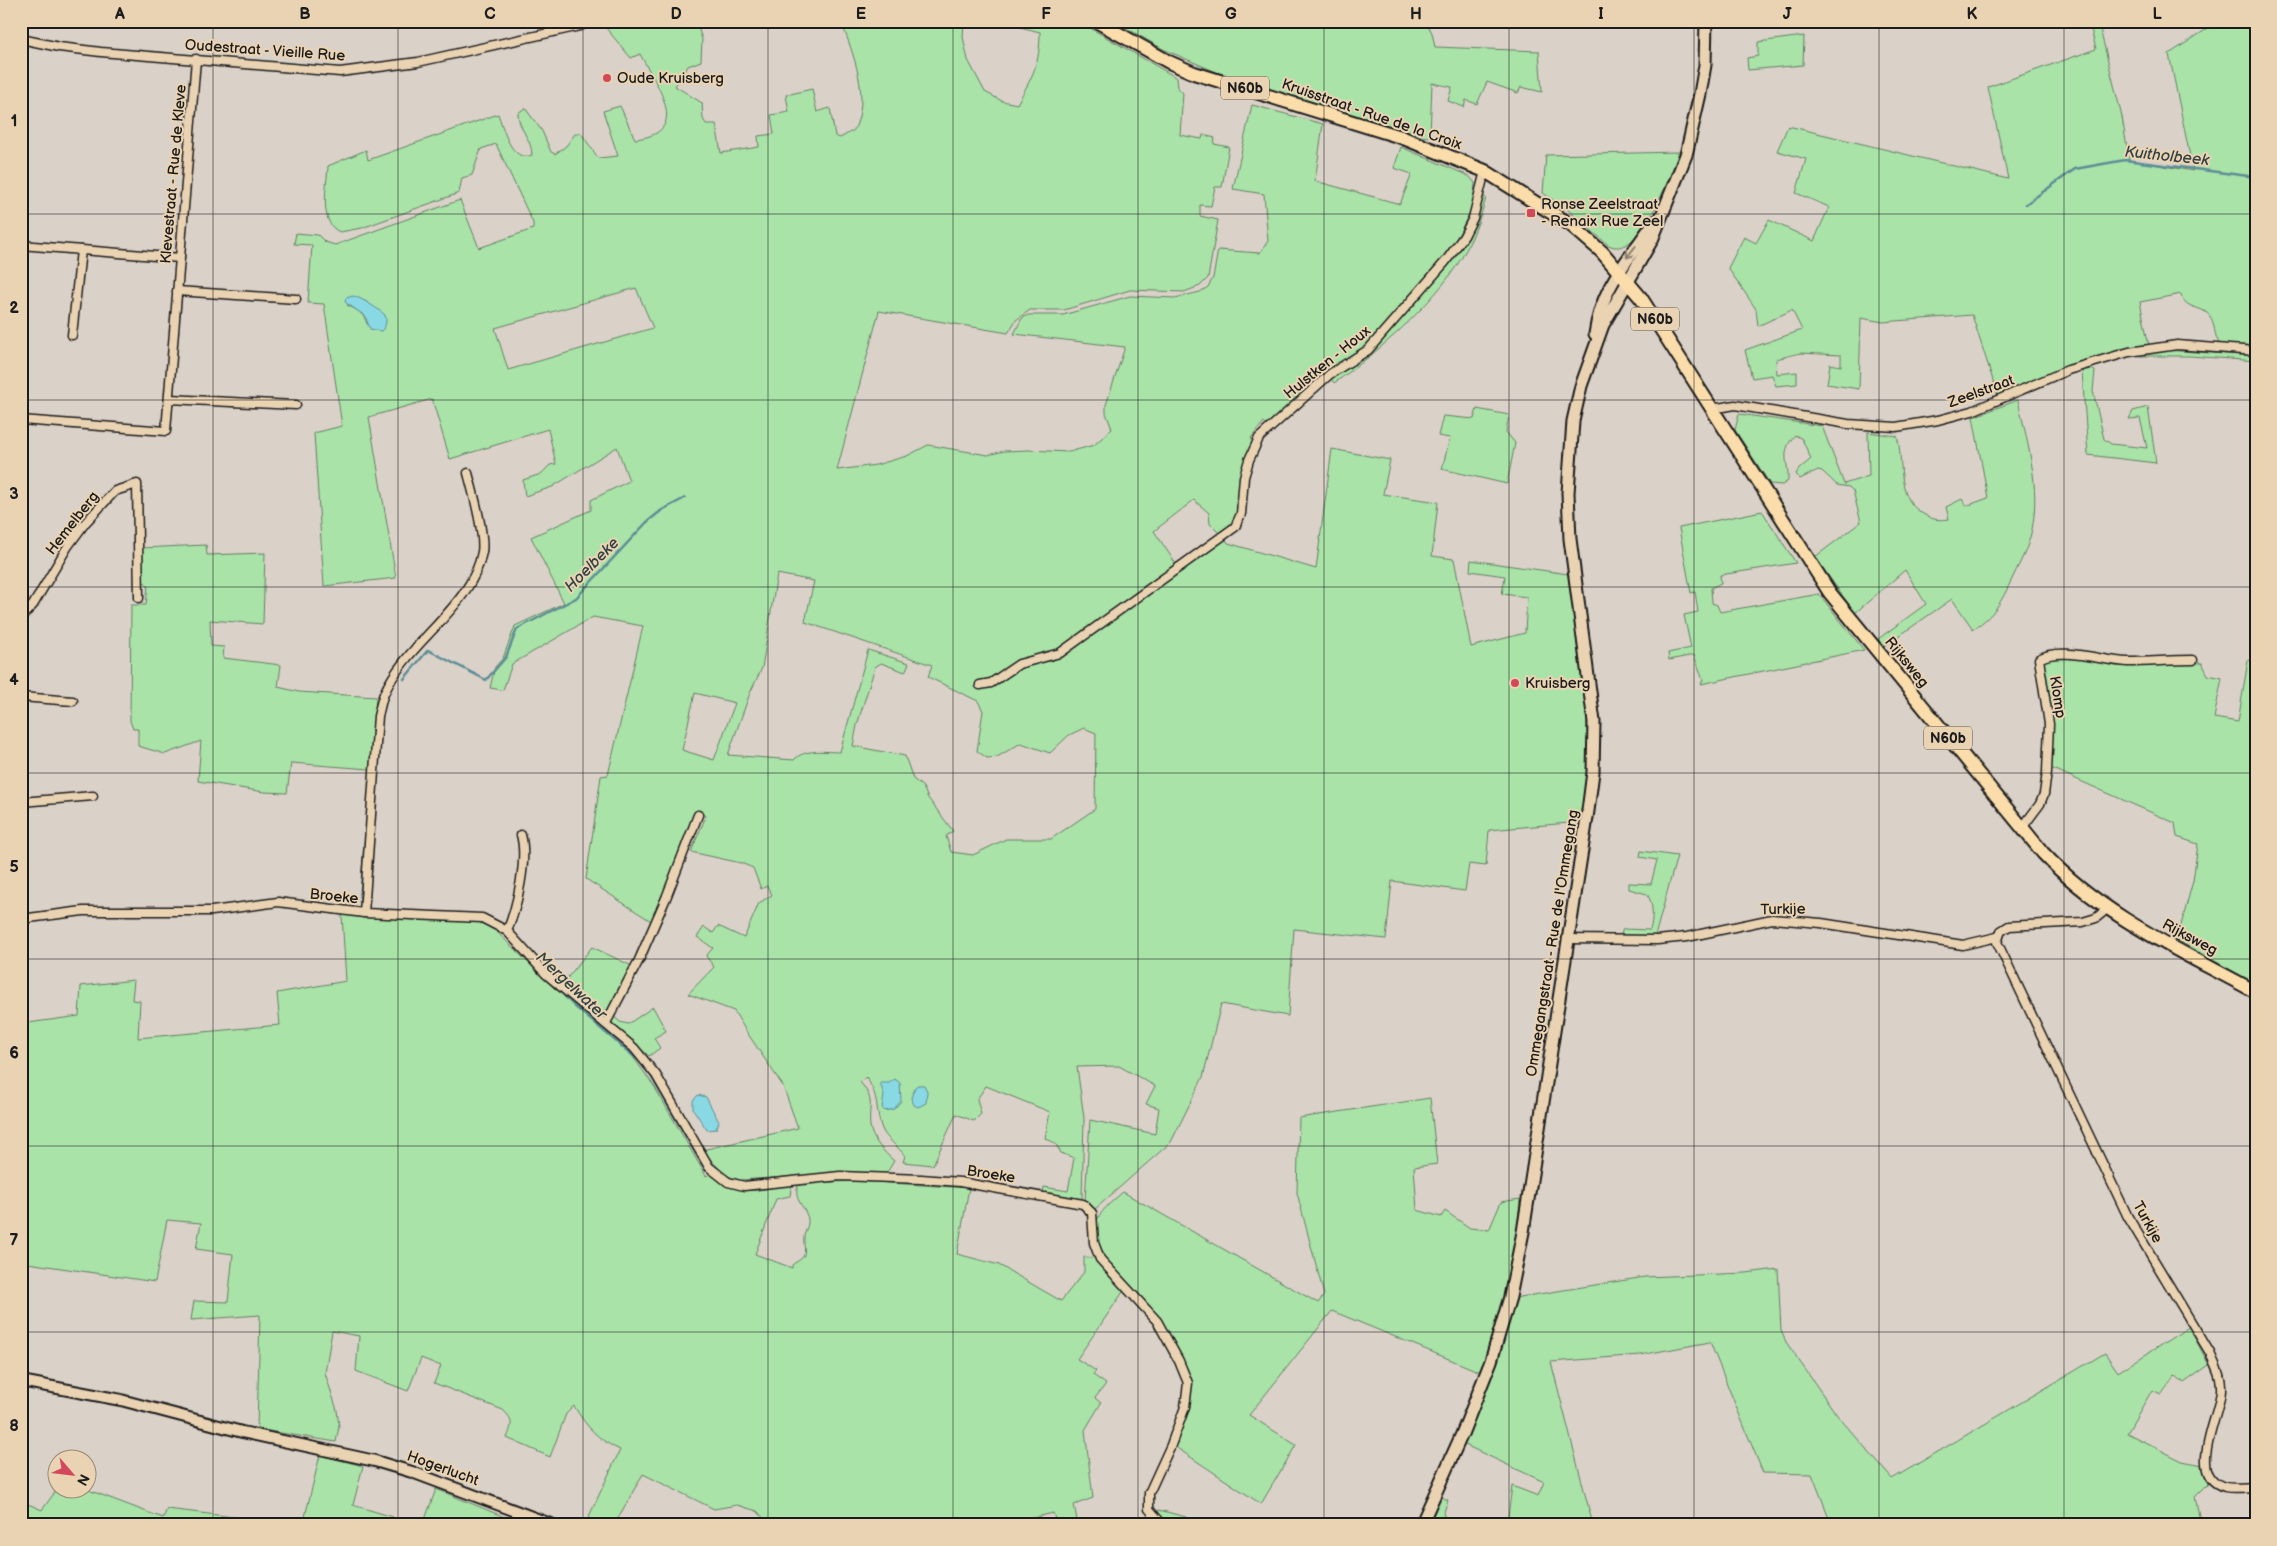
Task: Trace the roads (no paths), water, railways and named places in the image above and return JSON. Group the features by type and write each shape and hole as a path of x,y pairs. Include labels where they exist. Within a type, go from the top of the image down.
{"main road":[{"name":"Kruisstraat - Rue de la Croix","path":"1096,21 1169,62 1194,73 1401,137 1486,170 1571,225 1602,252 1618,270"},
{"path":"1665,206 1686,155 1694,124 1704,65 1706,21"},
{"name":"Ommegangstraat - Rue de l'Ommegang","path":"1593,352 1598,314 1618,270 1665,206"},
{"name":"Ommegangstraat - Rue de l'Ommegang","path":"1421,1525 1480,1391 1510,1297 1523,1232 1589,801 1594,722 1573,574 1568,493 1573,421 1581,386 1603,325 1629,284 1652,240 1665,206"},
{"name":"Rijksweg","path":"1618,270 1642,298 1830,592 2022,828 2067,877 2106,909 2256,992"}],"street":[{"name":"Oudestraat - Vieille Rue","path":"21,39 59,47 93,51 340,72 418,62 580,26 592,21"},
{"name":"Klevestraat - Rue de Kleve","path":"21,420 166,431 196,59"},
{"name":"Hulstken - Houx","path":"980,685 991,683 1019,664 1060,653 1234,527 1241,514 1244,477 1259,438 1330,374 1368,350 1446,261 1464,236 1473,218 1486,170"},
{"path":"21,245 180,258"},
{"path":"72,335 80,250"},
{"path":"177,291 296,299"},
{"name":"Zeelstraat","path":"1712,409 1735,405 1848,424 1896,427 1972,411 2068,370 2128,352 2178,346 2256,351"},
{"path":"169,399 296,405"},
{"path":"364,913 378,716 383,695 406,658 465,591 476,574 483,550 476,505 468,473"},
{"name":"Hemelberg","path":"21,617 33,605 68,546 85,523 115,491 137,484 139,598"},
{"name":"Klomp","path":"2022,828 2034,814 2044,794 2050,744 2047,702 2039,659 2050,655 2069,654 2126,662 2193,660"},
{"path":"21,697 73,701"},
{"path":"21,802 93,796"},
{"path":"606,1024 639,960 666,898 698,815"},
{"path":"507,931 515,912 524,846 521,835"},
{"name":"Broeke","path":"21,920 83,911 212,911 278,902 364,913 482,918 507,931 546,974 634,1048 656,1075 706,1162 716,1174 728,1182 744,1186 840,1176 922,1179 989,1187 1074,1202 1087,1207 1093,1217 1094,1243 1100,1259 1157,1321 1179,1361 1188,1383 1185,1407 1148,1499 1152,1514 1162,1525"},
{"name":"Turkije","path":"2106,909 2096,918 2083,922 2009,926 2001,931 1997,937 1997,942 2128,1217 2210,1353 2219,1374 2222,1390 2205,1455 2207,1473 2214,1481 2227,1488 2256,1486"},
{"name":"Turkije","path":"1568,939 1657,940 1687,937 1772,920 1821,922 1963,944 1997,937"},
{"name":"Hogerlucht","path":"21,1381 121,1400 242,1432 320,1448 412,1472 553,1525"}],"water":[{"path":"353,296 370,304 385,315 386,324 381,331 370,329 365,316 345,302 346,298"},
{"path":"895,1079 900,1083 901,1101 894,1109 885,1111 882,1108 884,1095 880,1083 889,1083"},
{"path":"924,1085 927,1091 926,1103 918,1107 914,1105 911,1098 915,1087"},
{"path":"698,1095 706,1097 719,1122 716,1129 707,1130 693,1109 693,1101"}],"waterway":[{"name":"Kuitholbeek","path":"2026,204 2075,169 2125,160 2256,177"},
{"name":"Hoelbeke","path":"404,679 428,650 486,680 506,657 517,629 576,598 647,522 662,510 685,498"},
{"name":"Hoelbeke","path":"360,901 365,841"},
{"name":"Mergelwater","path":"555,986 573,1005 638,1060 651,1076 706,1171"}],"place":[{"name":"Oude Kruisberg","path":"607,78"},
{"name":"Ronse Zeelstraat - Renaix Rue Zeel","path":"1531,213"},
{"name":"Kruisberg","path":"1515,683"}]}
